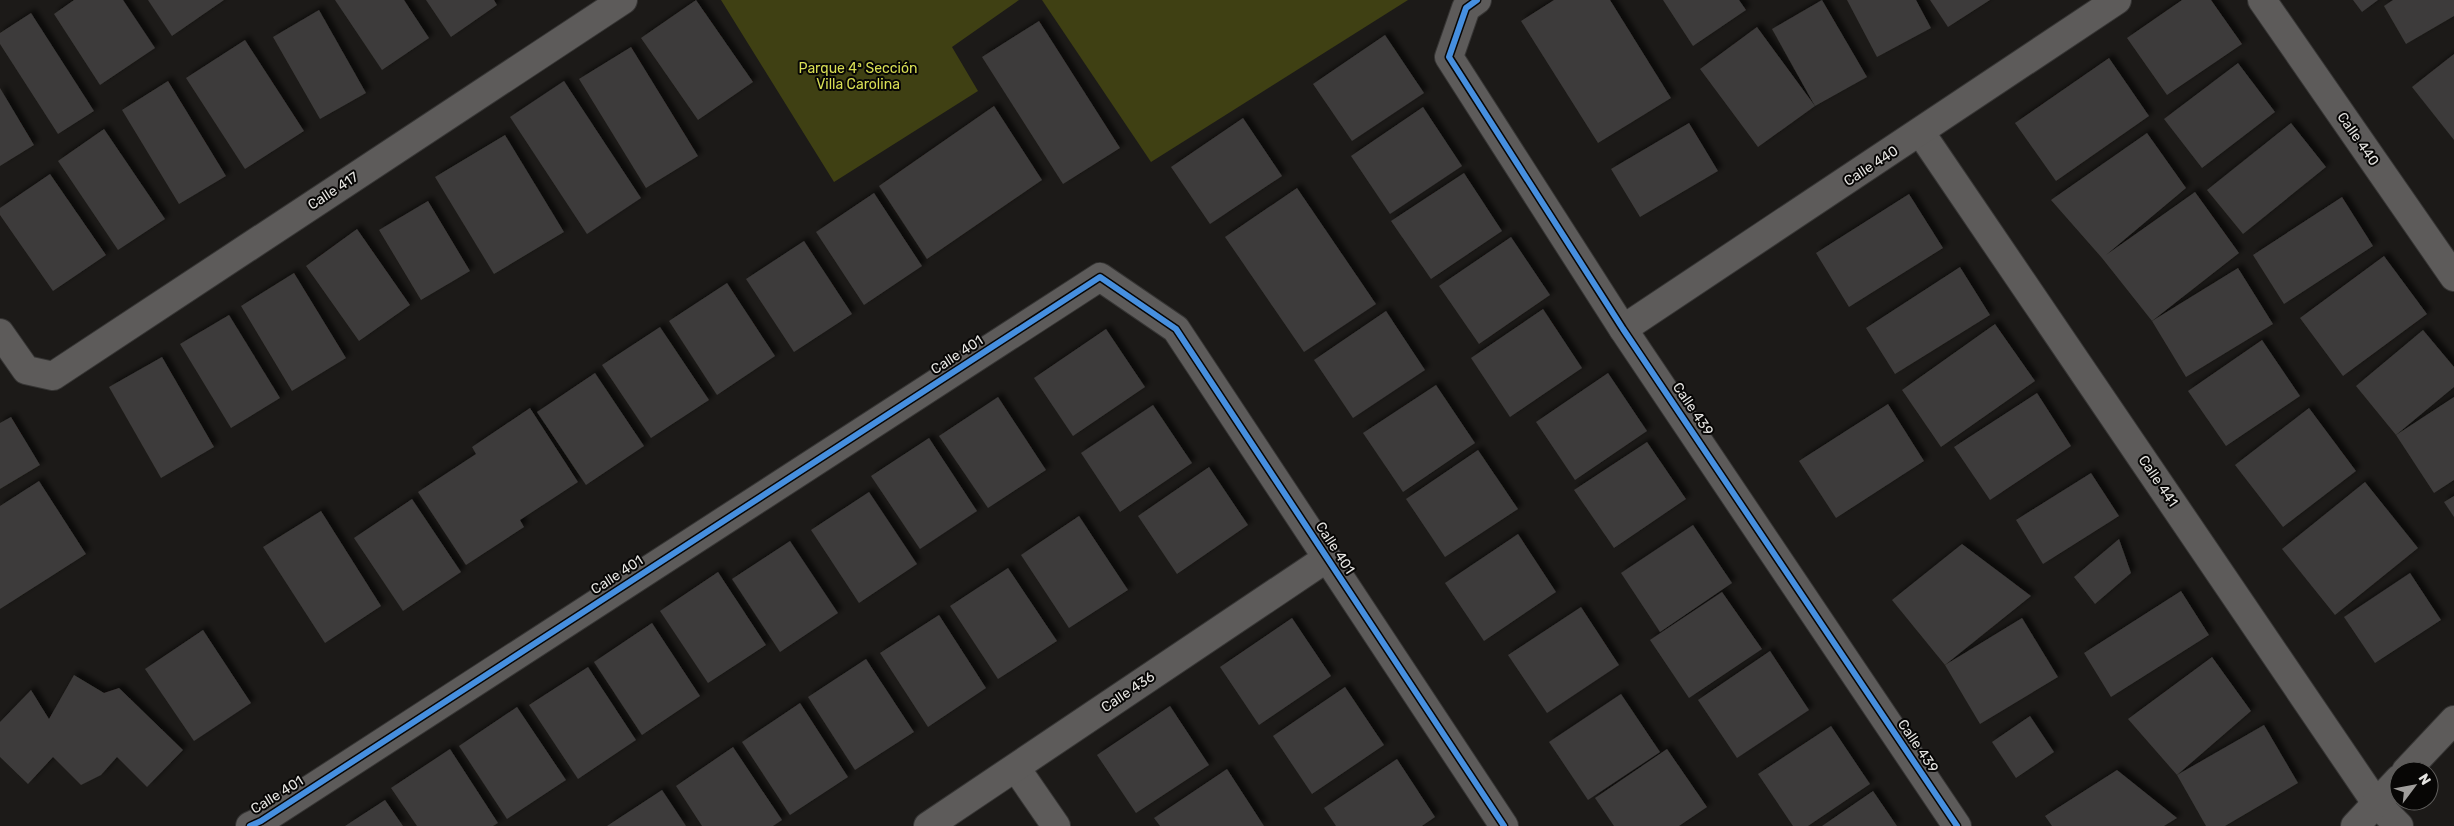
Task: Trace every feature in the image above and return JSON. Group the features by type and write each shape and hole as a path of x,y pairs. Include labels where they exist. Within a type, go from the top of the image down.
{"street":[{"name":"Calle 417","path":"0,333 26,370 41,375 53,376 623,0"},
{"name":"Calle 439","path":"1477,0 1466,8 1449,57 1624,329 1957,826"},
{"name":"Calle 440","path":"1624,329 1921,133 2117,0"},
{"name":"Calle 440","path":"2262,0 2454,277"},
{"name":"Calle 441","path":"1921,133 2376,803 2399,826"},
{"name":"Calle 401","path":"250,826 262,821 1100,277 1176,329 1504,826"},
{"name":"Calle 436","path":"928,826 1327,558"},
{"path":"2415,761 2454,720"},
{"path":"1016,768 1056,826"},
{"path":"2355,826 2389,789"}],"green space":[{"name":"Parque 4ª Sección Villa Carolina","path":"721,0 1019,0 952,47 978,91 834,182"},
{"path":"1042,0 1408,0 1151,162"}],"building":[{"path":"74,0 123,0 155,48 100,85 54,14"},
{"path":"148,0 224,0 172,36"},
{"path":"335,0 404,0 429,38 382,70"},
{"path":"426,0 494,0 497,5 451,37"},
{"path":"696,0 753,82 698,120 641,38"},
{"path":"1554,0 1610,0 1671,98 1598,143 1521,21"},
{"path":"1663,0 1739,0 1746,10 1693,46"},
{"path":"1822,0 1867,77 1815,106 1772,29"},
{"path":"1847,0 1916,0 1931,28 1877,57"},
{"path":"1930,0 1990,0 1948,27"},
{"path":"2182,0 2211,0 2242,44 2167,95 2127,38"},
{"path":"2353,0 2378,0 2362,12"},
{"path":"2393,0 2454,0 2454,16 2406,44 2384,6"},
{"path":"319,10 366,93 320,119 273,37"},
{"path":"31,13 94,111 58,134 0,44 0,33"},
{"path":"1039,21 1120,148 1063,184 982,57"},
{"path":"1757,27 1815,106 1758,147 1700,69"},
{"path":"1385,35 1424,93 1352,141 1313,84"},
{"path":"245,40 304,131 245,169 186,78"},
{"path":"631,47 698,156 646,188 579,79"},
{"path":"2454,54 2454,140 2412,87"},
{"path":"2109,58 2149,116 2056,181 2015,123"},
{"path":"2238,63 2275,112 2202,168 2164,119"},
{"path":"168,81 226,176 179,204 122,110"},
{"path":"564,81 641,198 587,234 510,117"},
{"path":"0,88 34,145 0,166"},
{"path":"994,106 1042,180 927,259 879,186"},
{"path":"1423,107 1462,166 1390,214 1351,156"},
{"path":"1243,118 1282,176 1210,224 1171,167"},
{"path":"1689,123 1718,171 1640,217 1611,169"},
{"path":"2291,123 2326,167 2243,234 2207,190"},
{"path":"104,129 165,219 118,250 58,161"},
{"path":"2147,133 2186,188 2106,255 2195,192 2239,253 2152,321 2102,258 2051,200"},
{"path":"505,135 564,232 494,274 435,177"},
{"path":"1464,173 1502,231 1431,279 1391,221"},
{"path":"50,174 106,255 53,291 0,215 0,208"},
{"path":"1297,188 1376,304 1304,352 1225,237"},
{"path":"874,193 922,266 864,305 816,232"},
{"path":"1909,194 1943,248 1849,307 1816,253"},
{"path":"2342,197 2373,246 2284,304 2253,255"},
{"path":"428,201 470,271 421,300 379,230"},
{"path":"357,229 410,305 359,341 306,266"},
{"path":"1511,237 1550,295 1479,344 1439,286"},
{"path":"804,241 852,314 794,352 746,279"},
{"path":"2384,256 2427,314 2343,376 2300,318"},
{"path":"1960,267 1990,315 1895,374 1866,328"},
{"path":"2238,268 2273,324 2186,377 2152,321"},
{"path":"294,273 346,358 292,391 241,306"},
{"path":"727,283 775,356 717,395 669,321"},
{"path":"1543,309 1582,368 1510,417 1471,358"},
{"path":"1386,311 1425,370 1353,418 1314,360"},
{"path":"229,315 280,398 231,428 180,344"},
{"path":"1995,324 2035,381 1941,447 1902,390"},
{"path":"660,327 709,400 651,438 602,365"},
{"path":"1106,329 1145,387 1073,436 1034,378"},
{"path":"2423,330 2454,367 2454,387 2396,435 2356,386"},
{"path":"2262,340 2300,396 2226,446 2188,391"},
{"path":"162,357 214,447 161,478 109,387"},
{"path":"595,373 644,446 586,485 537,412"},
{"path":"1608,373 1647,431 1575,480 1536,422"},
{"path":"1436,385 1475,443 1403,492 1363,433"},
{"path":"2037,393 2071,446 1990,500 1954,447"},
{"path":"998,397 1046,470 988,508 939,436"},
{"path":"2454,397 2454,480 2434,493 2396,435"},
{"path":"1888,404 1924,461 1836,518 1799,461"},
{"path":"1153,405 1192,463 1120,512 1081,453"},
{"path":"530,408 578,482 520,520 524,527 466,565 418,492 476,454 472,447"},
{"path":"2309,408 2356,471 2283,527 2235,465"},
{"path":"11,417 40,465 0,489 0,423"},
{"path":"929,438 977,511 920,549 871,476"},
{"path":"1647,442 1686,499 1614,548 1574,490"},
{"path":"1478,450 1518,509 1445,557 1406,499"},
{"path":"1209,467 1248,525 1177,574 1138,516"},
{"path":"2091,473 2119,516 2043,564 2016,520"},
{"path":"39,481 86,554 0,609 0,506"},
{"path":"2365,482 2418,548 2335,615 2282,549"},
{"path":"869,492 917,564 859,603 811,530"},
{"path":"2454,496 2454,517 2444,502"},
{"path":"412,499 461,572 403,611 354,538"},
{"path":"321,511 381,606 325,643 263,547"},
{"path":"1079,516 1128,590 1069,628 1021,555"},
{"path":"1693,525 1732,583 1660,632 1621,573"},
{"path":"1518,534 1556,592 1484,641 1445,583"},
{"path":"2119,539 2131,573 2095,604 2074,577"},
{"path":"790,541 838,613 780,652 732,579"},
{"path":"1962,544 2031,596 1945,665 1892,600"},
{"path":"1008,568 1057,641 998,679 950,606"},
{"path":"718,572 766,645 708,683 660,611"},
{"path":"2410,573 2441,620 2375,663 2344,617"},
{"path":"2181,591 2209,635 2111,697 2084,653"},
{"path":"1722,592 1762,649 1689,698 1650,640"},
{"path":"1581,607 1619,665 1547,713 1508,655"},
{"path":"939,615 986,688 928,727 880,653"},
{"path":"1292,618 1331,676 1259,725 1220,667"},
{"path":"2022,618 2058,677 1980,724 1945,665"},
{"path":"652,623 700,696 642,735 594,662"},
{"path":"203,630 251,703 194,741 145,669"},
{"path":"1770,651 1809,710 1737,758 1698,700"},
{"path":"2212,657 2251,711 2177,775 2128,719"},
{"path":"866,659 914,732 855,770 808,697"},
{"path":"588,667 636,740 578,779 529,705"},
{"path":"74,675 104,693 119,688 183,750 147,787 117,757 101,775 81,785 53,757 28,784 0,757 0,722 31,690 49,719"},
{"path":"1345,687 1384,745 1312,794 1273,736"},
{"path":"1621,694 1660,752 1588,800 1549,742"},
{"path":"800,703 848,777 790,815 742,742"},
{"path":"1170,706 1209,765 1136,813 1097,755"},
{"path":"517,707 566,780 507,819 459,746"},
{"path":"2030,716 2054,752 2016,778 1992,742"},
{"path":"2264,725 2298,783 2225,826 2206,826 2177,775"},
{"path":"1831,726 1870,784 1808,826 1793,826 1758,774"},
{"path":"733,747 782,820 773,826 702,826 676,786"},
{"path":"450,749 498,823 493,826 417,826 391,788"},
{"path":"1667,749 1707,807 1679,826 1614,826 1595,798"},
{"path":"1397,759 1435,817 1422,826 1336,826 1324,808"},
{"path":"1227,769 1264,826 1160,826 1154,818"},
{"path":"2117,770 2177,818 2164,826 2052,826 2045,816"},
{"path":"662,790 686,826 607,826"},
{"path":"1873,791 1897,826 1822,826"},
{"path":"385,800 403,826 345,826"}],"cycle path":[{"path":"1477,0 1466,8 1449,57 1623,329 1957,826"},
{"path":"250,826 261,821 1100,277 1176,329 1504,826"}]}
